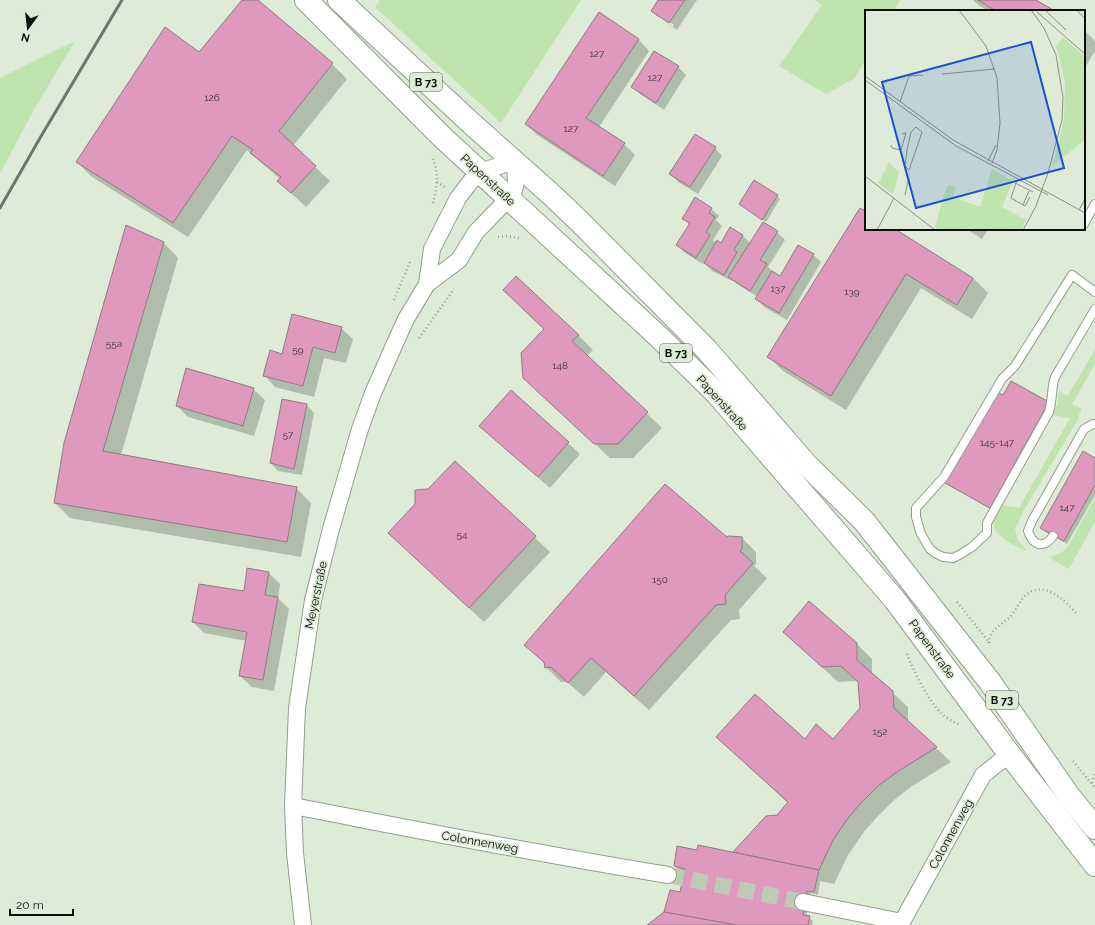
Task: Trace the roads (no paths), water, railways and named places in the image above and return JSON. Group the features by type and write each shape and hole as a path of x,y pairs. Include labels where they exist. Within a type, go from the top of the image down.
{"main road":[{"name":"Papenstraße","path":"306,0 440,135 509,200 655,332 717,394 895,600 1010,755 1095,865"},
{"name":"Papenstraße","path":"345,2 472,124 579,221 707,350 810,469 864,521 990,682 1069,796 1095,828"}],"street":[{"name":"Meyerstraße","path":"303,925 295,853 293,806 295,744 299,693 313,600 331,529 360,429 406,319 427,284 459,260 476,232 514,194 515,162 480,173 471,181 458,198 432,249 427,284"},
{"name":"Colonnenweg","path":"803,902 901,924 983,775 1010,755"},
{"name":"Colonnenweg","path":"293,806 444,836 668,875"}],"lane":[{"path":"1085,222 1095,204"},
{"path":"1095,292 1072,275 1015,366 1002,379 944,477 916,508 916,517 921,534 935,554 953,558 972,547 987,533 987,523 1049,412 1052,402 1052,384 1055,376 1095,309"},
{"path":"1054,536 1046,543 1040,544 1033,542 1028,532 1032,521 1084,429 1095,424"}],"tunnel":[{"path":"668,875 803,902"}],"railway":[{"path":"0,208 122,0"}]}
